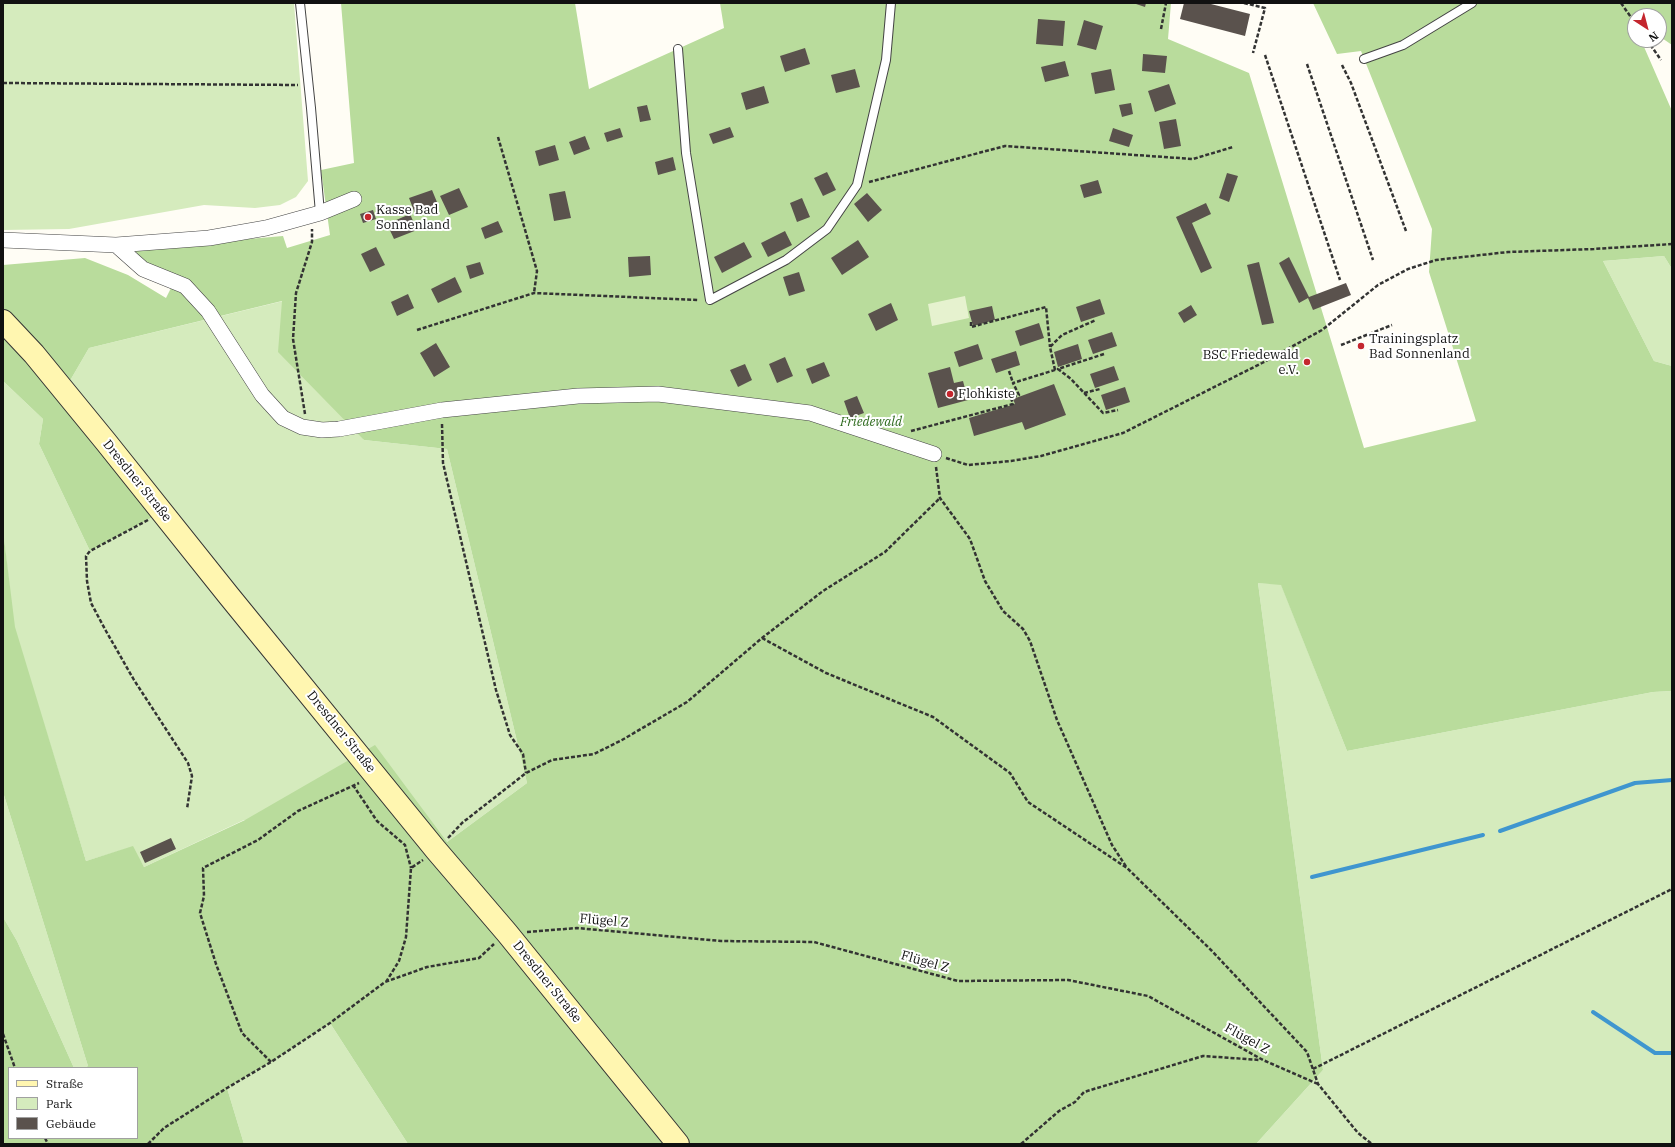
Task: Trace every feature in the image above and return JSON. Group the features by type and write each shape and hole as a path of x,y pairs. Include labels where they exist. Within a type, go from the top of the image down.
{"main road":[{"name":"Dresdner Straße","path":"3,321 34,354 436,850 507,933 678,1144"}],"street":[{"path":"3,240 116,244 209,238 266,228 316,214 354,199"},
{"path":"116,244 143,269 185,286 208,311 262,394 283,418 302,427 322,430 340,429 442,410 578,396 658,394 810,413 934,454"}],"lane":[{"path":"300,3 308,85 316,214"},
{"path":"678,49 686,153 710,300 786,260 827,229 857,185 886,60 891,3"},
{"path":"1364,59 1404,45 1472,3"}],"path":[{"path":"1161,29 1166,3"},
{"path":"1244,3 1265,8 1253,53"},
{"path":"1621,3 1627,12"},
{"path":"1653,48 1661,60"},
{"path":"1265,55 1340,280"},
{"path":"1308,64 1373,260"},
{"path":"1342,65 1351,84 1406,232"},
{"path":"3,83 308,85"},
{"path":"498,137 538,271 534,293"},
{"path":"857,185 1005,146 1193,159 1233,147"},
{"path":"309,428 298,380 293,339 296,293 312,242 316,214"},
{"path":"1127,868 1112,845 1057,720 1030,641 1023,629 1003,611 985,581 970,539 940,498 934,454 968,464 1011,461 1041,456 1123,433 1262,363 1322,330 1378,285 1408,269 1436,260 1508,252 1672,244"},
{"path":"417,330 534,293 710,300"},
{"path":"971,322 971,327 1046,307 1050,346 1057,370 1071,379 1103,413 1118,410"},
{"path":"1050,346 1062,336 1096,320"},
{"path":"1341,345 1392,325"},
{"path":"1013,383 1104,354"},
{"path":"910,432 1013,404 1011,398 1019,395 1009,371"},
{"path":"1084,393 1100,389"},
{"path":"442,410 443,463 446,478 496,690 510,735 523,754 526,773"},
{"path":"411,868 436,850 462,823 526,773 552,760 594,754 622,740 687,702 762,638 823,591 885,552 940,498"},
{"path":"162,512 90,551 86,556 87,582 92,603 106,631 134,680 188,763 192,776 187,809"},
{"path":"762,638 826,673 933,717 1010,773 1028,802 1127,868 1212,951 1307,1052 1318,1084 1358,1133 1372,1144"},
{"path":"271,1062 242,1033 216,964 200,912 204,896 203,868 258,840 298,811 353,785 377,776"},
{"path":"353,785 377,821 405,845 411,868 406,937 399,961 386,982"},
{"path":"1313,1069 1672,889"},
{"name":"Flügel Z","path":"507,933 577,928 721,941 814,942 958,982 1068,980 1148,996 1263,1060 1318,1084"},
{"path":"148,1144 164,1128 271,1062 330,1023 386,982 427,967 479,958 507,933"},
{"path":"3,1034 16,1067"},
{"path":"1021,1144 1059,1111 1075,1102 1084,1092 1203,1056 1263,1060"}],"green space":[{"path":"3,3 294,3 308,181 296,197 280,205 255,208 204,205 69,229 3,230"},
{"name":"Friedewald","path":"341,3 575,3 589,89 724,28 720,3 1171,3 1168,39 1249,73 1364,448 1476,421 1429,272 1432,229 1361,51 1337,54 1313,3 1672,3 1672,45 1667,42 1667,8 1627,8 1627,48 1644,48 1672,111 1672,269 1664,256 1603,261 1654,361 1672,366 1672,691 1653,692 1347,751 1281,585 1258,583 1323,1070 1256,1144 408,1144 330,1023 271,1062 227,1088 244,1144 3,1144 3,917 17,941 74,1067 8,1067 8,1139 138,1139 138,1067 86,1067 88,1066 3,792 3,530 15,627 86,861 133,846 144,867 245,820 375,745 447,842 527,783 447,449 364,440 278,352 282,301 89,348 64,391 162,512 90,551 39,444 43,419 3,381 3,265 85,258 128,275 166,298 176,278 146,266 134,249 283,236 287,248 330,235 321,170 354,163"},
{"path":"1664,256 1672,269 1672,366 1654,361 1603,261"},
{"path":"965,296 969,318 932,326 928,304"},
{"path":"283,301 364,440 447,449 527,783 447,842 244,820 144,867 132,847 86,861 14,627 3,530 3,381 43,419 39,444 90,551 162,512 64,391 89,348"},
{"path":"1258,583 1281,584 1347,751 1653,692 1672,691 1672,1144 1256,1144 1323,1070"},
{"path":"3,792 88,1066 74,1067 17,941 3,917"},
{"path":"330,1023 408,1144 244,1144 227,1088 271,1062"}],"building":[{"path":"1133,3 1146,3 1145,7"},
{"path":"1184,3 1207,3 1250,14 1245,36 1180,19"},
{"path":"1038,19 1065,21 1063,46 1036,44"},
{"path":"1084,20 1103,26 1096,50 1077,45"},
{"path":"805,48 810,64 785,72 780,56"},
{"path":"1143,54 1167,56 1165,73 1142,71"},
{"path":"1065,61 1069,76 1045,82 1041,67"},
{"path":"855,69 860,87 836,93 831,75"},
{"path":"1111,69 1115,90 1095,94 1091,73"},
{"path":"1169,84 1176,104 1155,112 1148,91"},
{"path":"764,86 769,103 746,110 741,93"},
{"path":"1131,103 1133,114 1122,117 1119,105"},
{"path":"647,105 651,120 640,122 637,107"},
{"path":"1176,119 1181,146 1164,149 1159,122"},
{"path":"730,127 734,137 713,144 709,134"},
{"path":"620,128 623,137 607,142 604,133"},
{"path":"1113,128 1133,135 1129,147 1109,141"},
{"path":"585,136 590,149 574,155 569,142"},
{"path":"555,145 559,160 539,166 535,151"},
{"path":"673,157 676,170 658,175 655,162"},
{"path":"827,172 836,190 823,196 814,178"},
{"path":"1227,173 1238,176 1229,202 1219,198"},
{"path":"1098,180 1102,193 1084,198 1080,185"},
{"path":"459,188 468,207 449,215 440,196"},
{"path":"432,190 439,207 416,216 409,198"},
{"path":"565,191 571,218 554,221 549,194"},
{"path":"867,193 882,210 868,222 854,204"},
{"path":"802,198 810,217 797,222 790,203"},
{"path":"1206,203 1211,214 1192,223 1212,268 1201,273 1176,217"},
{"name":"Kasse Bad Sonnenland","path":"373,210 376,219 363,223 360,214"},
{"path":"410,214 417,230 394,239 387,224"},
{"path":"498,221 503,232 485,239 481,228"},
{"path":"785,231 792,245 768,257 761,243"},
{"path":"858,240 869,257 842,275 831,258"},
{"path":"744,242 752,257 722,273 714,257"},
{"path":"376,247 385,265 370,272 361,254"},
{"path":"650,256 651,275 629,277 628,257"},
{"path":"1289,257 1309,297 1346,283 1351,295 1313,310 1308,298 1299,303 1279,263"},
{"path":"480,262 484,274 470,279 466,266"},
{"path":"1259,262 1274,323 1262,325 1247,265"},
{"path":"799,272 805,291 789,296 783,277"},
{"path":"455,277 462,292 438,303 431,289"},
{"path":"408,294 414,308 397,316 391,302"},
{"path":"1100,299 1105,314 1081,322 1076,307"},
{"path":"891,303 898,320 876,331 868,314"},
{"path":"1191,305 1197,315 1184,323 1178,313"},
{"path":"992,306 995,320 973,326 969,311"},
{"path":"1039,323 1044,338 1020,346 1015,331"},
{"path":"1112,332 1117,346 1093,354 1088,340"},
{"path":"436,343 450,367 434,377 420,353"},
{"path":"978,344 983,359 959,367 954,352"},
{"path":"1078,344 1082,359 1058,367 1054,352"},
{"path":"1016,351 1020,365 996,373 991,359"},
{"path":"785,357 793,376 777,383 769,364"},
{"path":"824,362 830,376 812,384 806,369"},
{"path":"745,364 752,380 738,387 730,370"},
{"path":"1114,366 1119,380 1095,388 1090,374"},
{"name":"Flohkiste","path":"950,367 954,383 963,381 968,400 938,408 928,373"},
{"path":"1054,384 1066,415 1025,430 1022,422 974,436 969,418 1015,404 1013,399"},
{"path":"1125,387 1130,402 1106,410 1101,395"},
{"path":"857,396 864,413 850,418 844,401"},
{"path":"171,838 176,849 145,863 140,852"}],"waterway":[{"path":"1500,831 1635,783 1672,780"},
{"path":"1312,877 1483,835"},
{"path":"1593,1012 1655,1053 1672,1053"}],"place":[{"name":"Kasse Bad Sonnenland","path":"368,217"},
{"name":"Trainingsplatz Bad Sonnenland","path":"1361,346"},
{"name":"BSC Friedewald e.V.","path":"1307,362"},
{"name":"Flohkiste","path":"950,394"}]}
